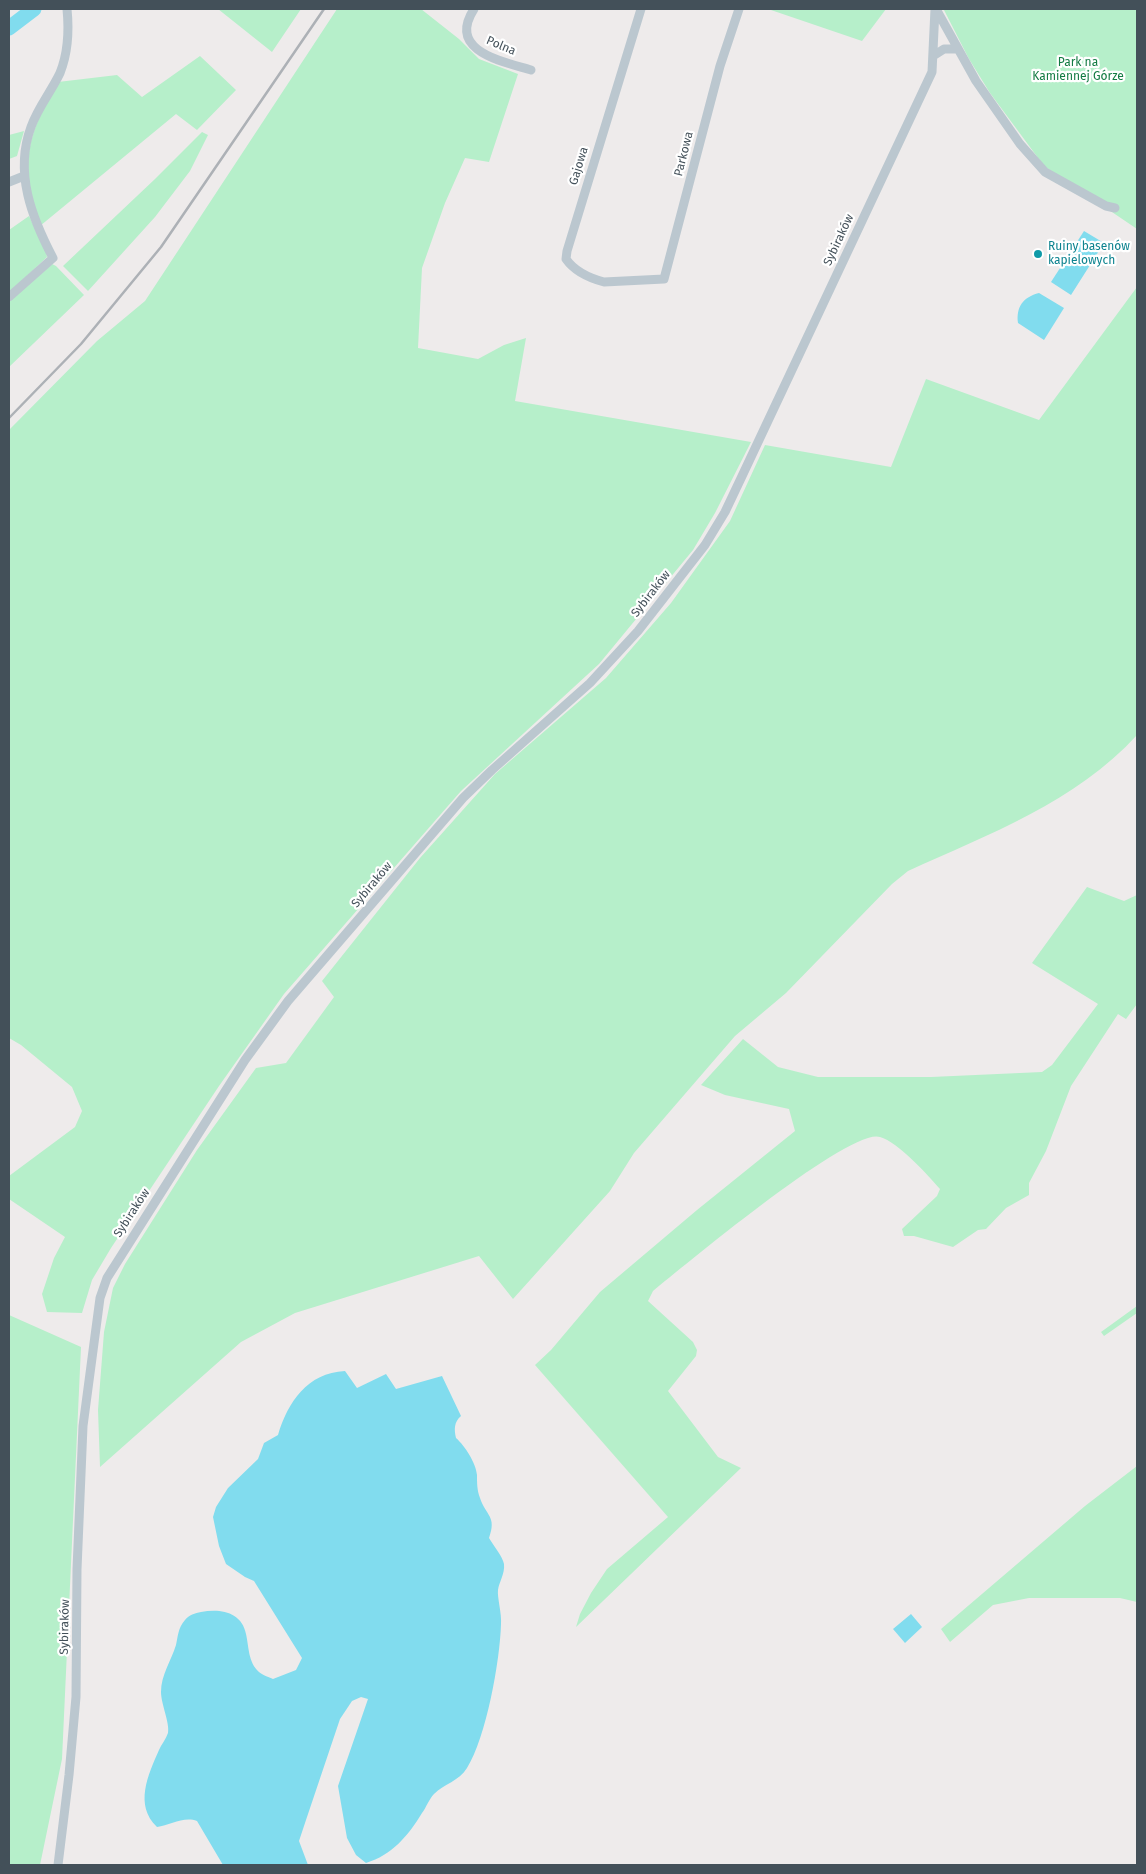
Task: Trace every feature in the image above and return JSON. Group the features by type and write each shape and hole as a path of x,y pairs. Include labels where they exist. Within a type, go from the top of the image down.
{"street":[{"path":"9,297 53,258 33,214 24,176 25,152 31,126 60,73 68,34 68,9"},
{"name":"Polna","path":"474,9 466,26 470,41 474,47 498,60 531,70"},
{"name":"Gajowa","path":"635,279 604,282 594,280 570,264 566,259 566,251 641,9"},
{"name":"Parkowa","path":"635,279 664,279 717,75 739,9"},
{"path":"936,9 976,81 1020,144 1045,172 1106,206 1115,208"},
{"name":"Sybiraków","path":"58,1865 76,1697 82,1426 100,1298 107,1278 245,1060 288,1001 463,798 614,658 638,631 705,545 725,512 744,474 932,72 936,9"},
{"path":"934,56 944,49 958,49"},
{"path":"9,182 24,176"}],"green space":[{"path":"218,9 301,9 272,52"},
{"path":"337,9 421,9 459,39 479,59 518,74 489,162 465,158 445,203 422,268 418,348 478,359 504,345 526,338 515,401 751,442 715,513 693,550 599,664 461,791 284,994 219,1086 111,1248 92,1280 82,1313 47,1312 42,1294 54,1258 65,1237 9,1199 9,1176 75,1127 82,1111 72,1087 21,1045 9,1038 9,430 97,341 145,301"},
{"path":"768,9 886,9 862,41"},
{"name":"Park na Kamiennej Górze","path":"941,9 1137,9 1137,229 1044,166 990,93 969,59 944,10"},
{"path":"200,56 236,90 197,130 176,114 40,226 29,187 29,154 31,141 39,118 58,82 117,75 142,97"},
{"path":"24,131 17,156 9,159 9,135"},
{"path":"202,132 208,135 190,171 155,217 88,291 63,266"},
{"path":"29,216 47,257 9,293 9,230"},
{"path":"52,264 84,295 9,367 9,300"},
{"path":"1137,287 1137,735 1113,759 1059,798 1000,829 908,871 892,884 786,993 735,1036 634,1153 610,1191 513,1299 479,1256 295,1313 241,1342 100,1467 98,1410 104,1332 113,1288 125,1264 197,1150 256,1068 286,1063 334,997 322,981 420,858 495,774 606,678 671,603 730,521 765,445 891,467 926,379 1039,420"},
{"path":"1087,887 1124,901 1137,895 1137,1004 1126,1019 1118,1014 1071,1086 1046,1151 1029,1183 1029,1195 1006,1208 986,1229 978,1230 953,1247 914,1236 904,1236 902,1229 937,1196 940,1189 895,1145 880,1137 863,1140 836,1153 803,1175 653,1291 648,1301 693,1342 697,1350 696,1356 668,1391 718,1457 741,1468 576,1627 580,1614 591,1593 607,1569 668,1517 535,1365 551,1350 600,1292 795,1131 789,1109 725,1095 701,1085 743,1039 778,1067 818,1077 931,1077 1042,1072 1052,1065 1098,1004 1032,963"},
{"path":"1137,1306 1137,1313 1104,1336 1101,1332"},
{"path":"9,1315 81,1347 62,1759 40,1865 9,1865"},
{"path":"1137,1466 1137,1602 1120,1598 1029,1598 993,1605 950,1642 941,1629 1085,1506"}],"water":[{"path":"1084,231 1104,243 1071,295 1051,282"},
{"path":"1039,293 1064,308 1044,340 1018,323 1018,312 1022,304 1029,297"},
{"path":"345,1371 357,1388 386,1374 396,1389 442,1376 461,1416 455,1426 456,1438 463,1445 475,1465 479,1495 482,1504 490,1516 492,1525 489,1538 504,1564 504,1571 498,1590 501,1620 500,1640 491,1699 480,1738 467,1768 456,1779 434,1794 405,1837 384,1855 366,1863 356,1855 347,1838 338,1786 368,1699 361,1697 352,1701 340,1719 299,1841 308,1865 223,1865 197,1821 182,1820 157,1827 146,1809 145,1790 147,1780 168,1733 168,1724 161,1697 161,1686 181,1626 187,1618 199,1612 223,1611 235,1616 240,1621 244,1627 251,1659 255,1668 260,1673 273,1679 296,1670 302,1658 254,1581 226,1564 219,1546 213,1517 216,1507 228,1488 258,1459 264,1443 278,1435 287,1411 301,1391 320,1377"},
{"path":"911,1614 922,1627 905,1643 893,1629"}],"waterway":[{"path":"9,28 34,9"}],"railway":[{"path":"9,418 81,344 161,247 324,9"}],"place":[{"name":"Ruiny basenów kapielowych","path":"1038,254"}]}
